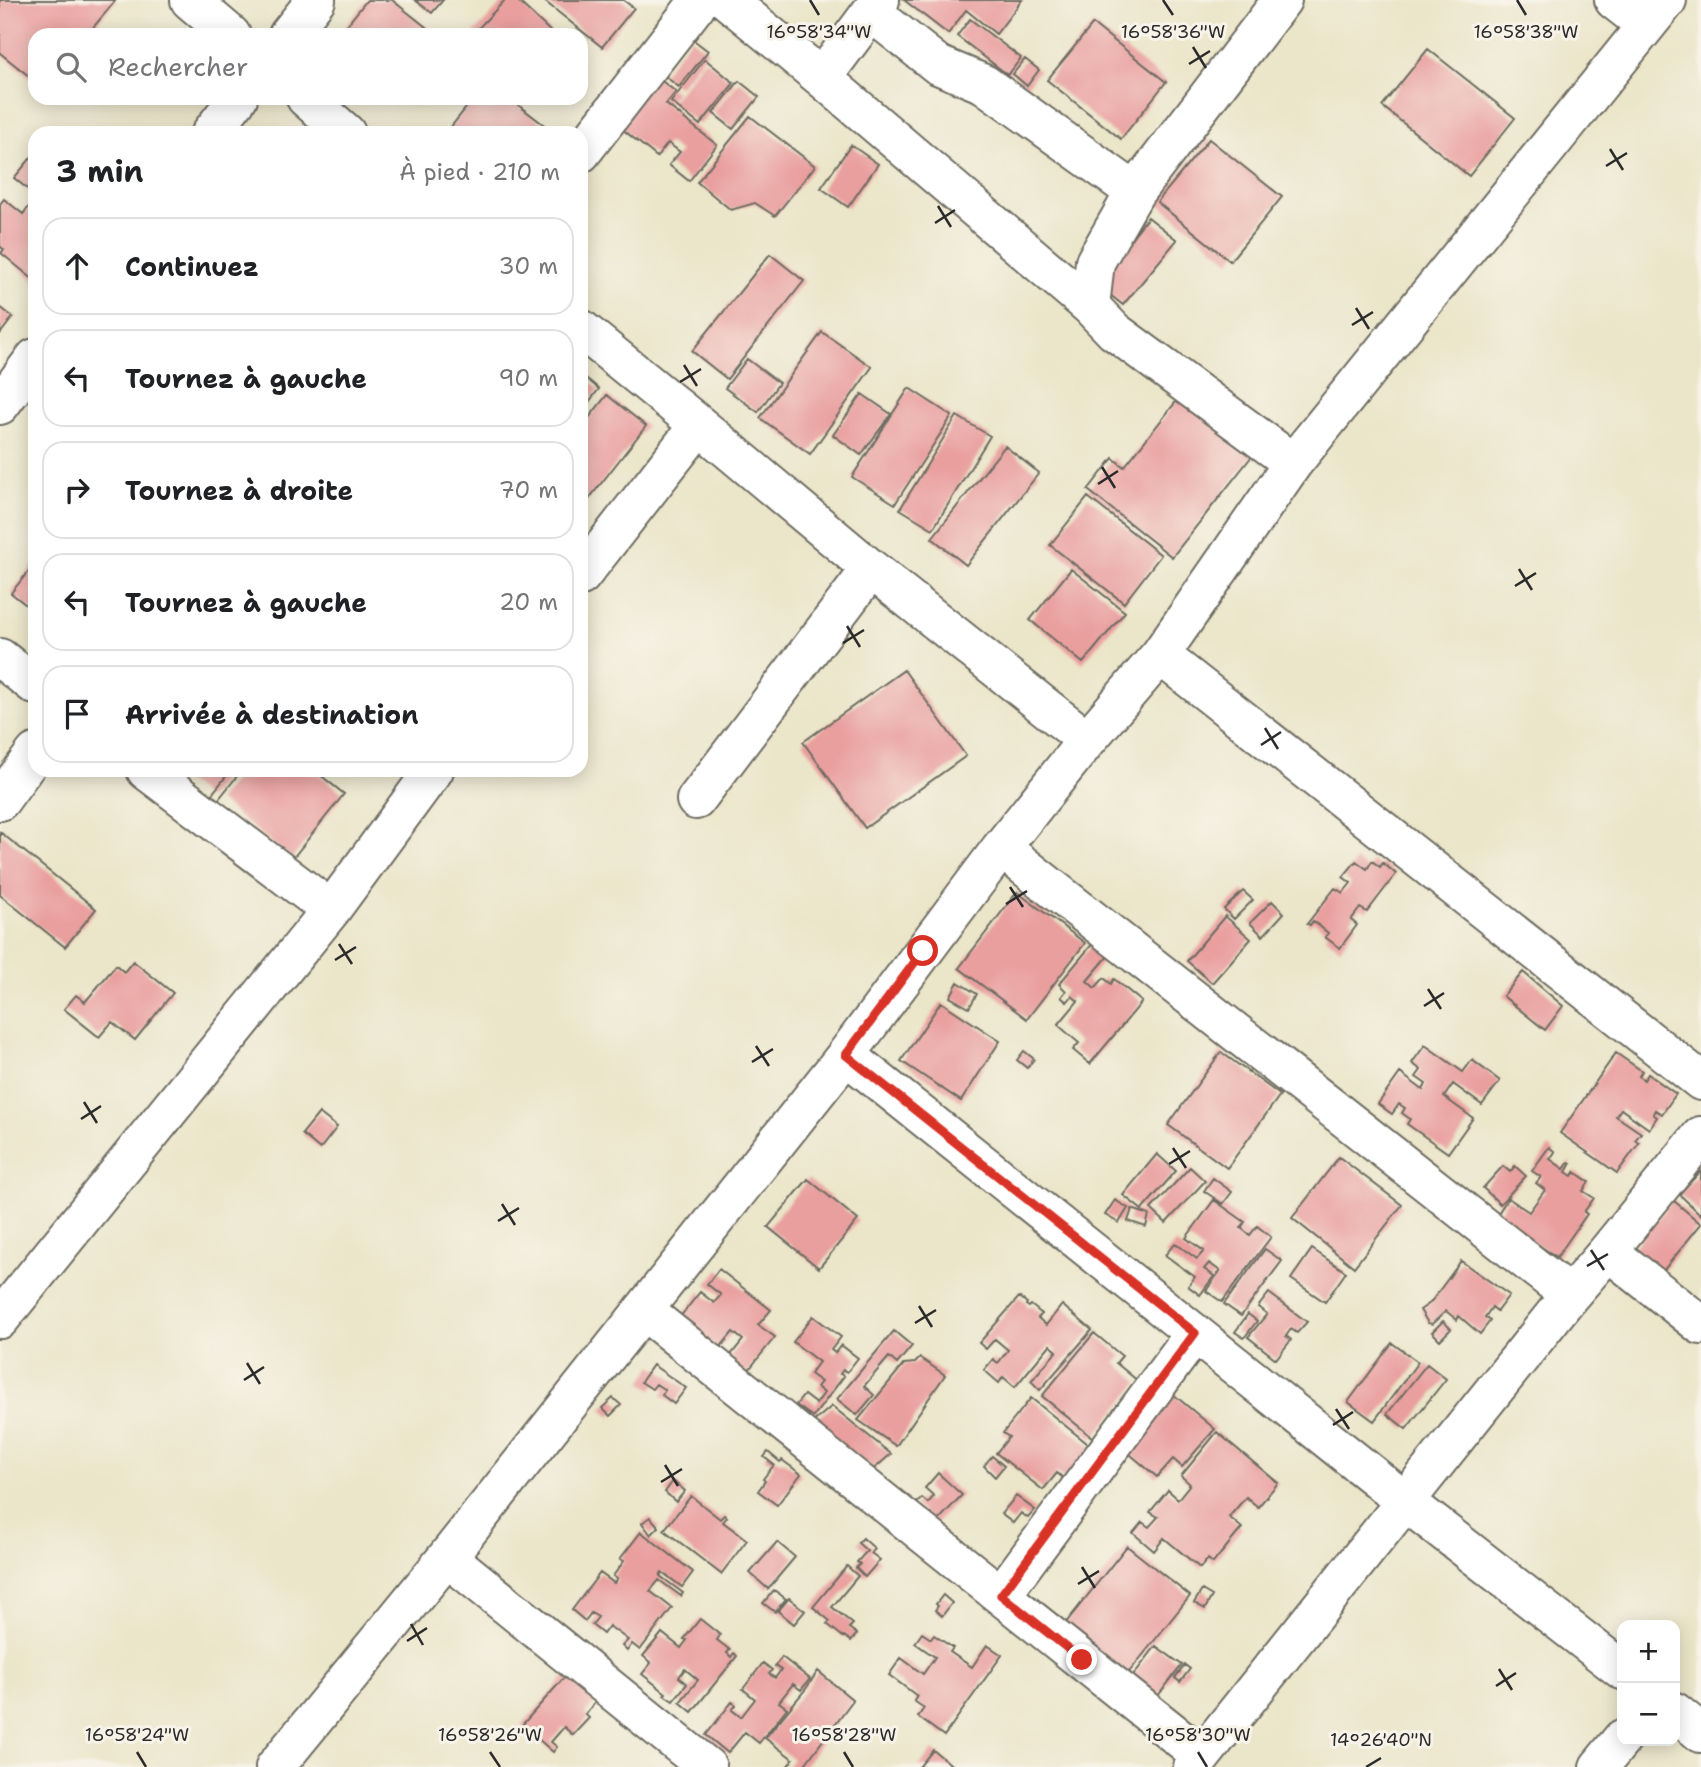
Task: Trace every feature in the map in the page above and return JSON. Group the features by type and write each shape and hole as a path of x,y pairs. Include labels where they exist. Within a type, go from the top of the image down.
{"street":[{"path":"190,0 223,28"},
{"path":"294,28 316,0"},
{"path":"588,144 700,0"},
{"path":"727,0 1090,306 1114,331 1293,463"},
{"path":"1090,306 1095,262 1135,192 1282,0"},
{"path":"275,1767 447,1558 846,1055 1001,848 1087,740 1160,655 1293,463 1656,13 1614,0"},
{"path":"822,78 875,6 938,65 984,84 1135,192"},
{"path":"216,126 233,105"},
{"path":"314,105 338,126"},
{"path":"588,336 871,569 1087,740"},
{"path":"0,405 28,367"},
{"path":"588,567 699,425"},
{"path":"696,800 871,569"},
{"path":"1160,655 1701,1081"},
{"path":"0,658 28,680"},
{"path":"0,801 28,763"},
{"path":"155,777 331,910"},
{"path":"0,1319 331,910 429,777"},
{"path":"1001,848 1570,1295"},
{"path":"846,1055 1406,1502 1617,1666"},
{"path":"643,1310 1001,1595 1198,1761 1570,1295 1701,1136"},
{"path":"1608,1251 1701,1325"},
{"path":"1001,1595 1195,1333"},
{"path":"447,1558 700,1765"},
{"path":"1680,1716 1701,1733"},
{"path":"1600,1767 1617,1746"}],"building":[{"path":"0,0 116,0 93,28 28,28 28,75 0,53"},
{"path":"367,0 392,0 427,28 345,28"},
{"path":"415,0 443,0 432,13"},
{"path":"505,0 517,0 547,28 479,28"},
{"path":"543,0 623,0 634,8 602,47 588,36 588,28 578,28"},
{"path":"904,0 1022,0 996,34 966,10 948,34"},
{"path":"970,19 1021,58 1008,75 957,36"},
{"path":"1093,24 1166,82 1121,139 1047,80"},
{"path":"691,38 708,51 679,87 662,74"},
{"path":"1428,49 1515,118 1469,176 1382,106"},
{"path":"705,59 734,83 700,125 671,102"},
{"path":"1025,59 1039,70 1027,86 1013,74"},
{"path":"654,75 676,92 666,104 717,145 689,181 669,165 680,152 668,143 657,157 616,124"},
{"path":"739,81 759,97 733,129 713,113"},
{"path":"468,105 518,105 545,126 452,126"},
{"path":"750,116 815,166 775,216 755,203 731,210 697,182"},
{"path":"1209,139 1282,197 1230,261 1157,202"},
{"path":"851,145 878,164 848,207 821,188"},
{"path":"28,161 28,189 14,178"},
{"path":"4,199 23,214 28,208 28,275 1,253 4,250 0,246 0,204"},
{"path":"1148,217 1177,240 1123,305 1095,283"},
{"path":"770,254 804,281 727,379 692,351"},
{"path":"0,307 13,317 0,334"},
{"path":"822,332 872,367 810,454 760,418"},
{"path":"747,359 779,383 758,412 725,388"},
{"path":"588,380 599,389 588,403"},
{"path":"909,388 952,416 895,504 852,477"},
{"path":"862,394 891,414 861,455 833,435"},
{"path":"607,395 646,426 588,500 588,419"},
{"path":"1179,398 1252,456 1172,557 1088,490 1113,458 1124,467"},
{"path":"957,416 990,436 933,529 900,509"},
{"path":"1005,446 1039,473 966,565 932,538"},
{"path":"1088,497 1161,555 1124,603 1050,545"},
{"path":"1071,569 1125,612 1083,663 1030,620"},
{"path":"28,572 28,606 11,593"},
{"path":"904,670 966,756 865,828 803,742"},
{"path":"181,777 225,777 208,799"},
{"path":"236,777 323,777 344,794 292,859 218,800"},
{"path":"0,832 96,909 65,947 0,895"},
{"path":"1356,861 1367,869 1372,861 1380,867 1383,863 1396,874 1367,912 1360,908 1351,920 1357,925 1340,948 1325,937 1328,933 1313,921 1310,925 1307,924 1335,888 1343,893 1351,883 1343,877"},
{"path":"1243,891 1253,900 1234,919 1224,909"},
{"path":"1017,892 1085,943 1027,1019 959,968"},
{"path":"1272,901 1284,913 1263,936 1250,923"},
{"path":"1225,916 1251,939 1212,983 1187,961"},
{"path":"1094,942 1109,955 1087,981 1095,988 1104,978 1111,984 1114,979 1142,1002 1090,1064 1073,1050 1079,1043 1058,1025 1078,1001 1072,996 1067,1002 1061,997 1066,991 1059,984"},
{"path":"133,961 173,993 135,1040 112,1022 99,1037 64,1009 76,995 85,1002 116,965 124,972"},
{"path":"1523,972 1563,1006 1545,1030 1503,996"},
{"path":"958,982 977,994 969,1008 950,997"},
{"path":"941,1002 1000,1041 961,1101 901,1061"},
{"path":"1425,1045 1463,1072 1472,1060 1500,1081 1482,1105 1453,1084 1444,1097 1473,1118 1448,1153 1407,1124 1410,1119 1402,1113 1405,1108 1399,1104 1392,1114 1378,1104 1400,1073 1423,1090 1426,1084 1416,1077 1421,1070 1412,1063"},
{"path":"1024,1051 1034,1059 1027,1068 1017,1060"},
{"path":"1221,1052 1280,1095 1227,1168 1168,1125"},
{"path":"1616,1053 1642,1071 1639,1076 1644,1080 1648,1074 1676,1094 1662,1114 1655,1110 1653,1114 1657,1117 1649,1129 1621,1109 1616,1116 1641,1133 1635,1140 1639,1143 1617,1173 1560,1133"},
{"path":"319,1113 337,1127 320,1149 302,1134"},
{"path":"1549,1147 1555,1152 1550,1159 1564,1169 1571,1163 1566,1172 1572,1176 1575,1172 1589,1182 1583,1191 1594,1198 1584,1212 1587,1214 1557,1257 1495,1218 1508,1198 1529,1212 1545,1190 1536,1183 1541,1177 1532,1171"},
{"path":"1157,1154 1176,1171 1142,1210 1123,1195"},
{"path":"1339,1157 1402,1205 1354,1267 1292,1218"},
{"path":"1503,1166 1510,1172 1515,1166 1526,1176 1500,1204 1483,1188"},
{"path":"1190,1167 1205,1181 1166,1223 1151,1209"},
{"path":"1701,1171 1701,1215 1679,1194"},
{"path":"1213,1178 1232,1192 1223,1204 1204,1191"},
{"path":"808,1179 858,1220 819,1268 768,1227"},
{"path":"1115,1200 1128,1208 1119,1223 1105,1215"},
{"path":"1214,1200 1245,1222 1241,1228 1250,1235 1257,1226 1271,1237 1222,1302 1206,1291 1220,1271 1209,1263 1204,1269 1214,1276 1200,1295 1188,1286 1195,1277 1165,1255 1175,1243 1197,1259 1204,1251 1186,1238"},
{"path":"1673,1200 1701,1224 1659,1276 1630,1252"},
{"path":"1132,1209 1149,1215 1146,1227 1128,1221"},
{"path":"1265,1249 1282,1261 1241,1316 1224,1304"},
{"path":"1312,1249 1346,1272 1325,1302 1291,1279"},
{"path":"1461,1261 1509,1295 1497,1311 1492,1307 1485,1317 1490,1321 1480,1334 1459,1316 1457,1320 1446,1311 1432,1324 1428,1323 1420,1310 1430,1303"},
{"path":"719,1269 771,1310 758,1325 775,1337 743,1377 730,1356 743,1340 733,1332 719,1349 676,1322 700,1292 714,1303 721,1295 707,1284"},
{"path":"1269,1293 1307,1322 1297,1333 1291,1329 1286,1336 1291,1340 1276,1359 1248,1337 1267,1314 1258,1307"},
{"path":"1019,1297 1026,1305 1031,1305 1042,1314 1038,1318 1046,1325 1062,1305 1092,1330 1040,1390 1031,1381 1057,1351 1050,1345 1015,1387 1003,1377 999,1383 984,1370 993,1359 998,1363 1008,1350 995,1339 986,1349 979,1343"},
{"path":"1248,1314 1257,1321 1244,1338 1235,1332"},
{"path":"813,1316 841,1337 831,1350 835,1353 841,1345 858,1358 847,1372 843,1370 840,1374 844,1376 813,1417 796,1405 804,1395 816,1404 824,1393 817,1387 821,1382 810,1374 819,1362 793,1342"},
{"path":"1443,1321 1451,1329 1440,1340 1432,1332"},
{"path":"894,1331 912,1346 897,1364 889,1357 864,1386 874,1395 857,1415 837,1399"},
{"path":"1094,1333 1122,1356 1116,1363 1139,1382 1093,1438 1042,1396"},
{"path":"1392,1343 1418,1362 1374,1421 1348,1402"},
{"path":"920,1358 945,1375 896,1446 858,1420 904,1364 915,1363"},
{"path":"1427,1364 1446,1379 1406,1429 1387,1414"},
{"path":"653,1365 686,1388 674,1404 662,1395 665,1390 656,1384 652,1389 641,1382"},
{"path":"1173,1394 1215,1429 1182,1467 1173,1459 1157,1477 1125,1450"},
{"path":"613,1398 621,1405 610,1416 602,1408"},
{"path":"1031,1398 1093,1448 1067,1481 1057,1473 1043,1490 996,1453 1009,1437 1003,1433"},
{"path":"832,1406 891,1454 874,1469 811,1424"},
{"path":"1217,1432 1278,1483 1258,1507 1246,1497 1229,1517 1242,1528 1213,1563 1208,1559 1200,1568 1164,1538 1154,1551 1133,1533 1142,1522 1149,1527 1158,1517 1150,1512 1168,1490 1178,1499 1190,1484 1181,1476"},
{"path":"768,1452 801,1474 777,1505 758,1491 774,1465 764,1457"},
{"path":"992,1456 1004,1466 995,1477 984,1466"},
{"path":"938,1473 962,1495 935,1524 915,1505 922,1498 928,1503 934,1496 925,1488"},
{"path":"673,1481 685,1491 676,1502 665,1492"},
{"path":"691,1496 720,1519 724,1515 727,1517 723,1522 747,1540 721,1574 664,1530"},
{"path":"1016,1496 1035,1510 1028,1518 1021,1513 1013,1523 1001,1514"},
{"path":"650,1517 659,1527 651,1535 642,1523"},
{"path":"641,1532 693,1572 682,1587 662,1572 660,1576 683,1593 681,1596 659,1580 650,1591 672,1608 640,1650 632,1644 627,1651 622,1646 628,1640 609,1626 603,1634 592,1625 598,1617 591,1613 585,1621 572,1610 600,1573 614,1583 617,1579 613,1576 624,1561 620,1559"},
{"path":"863,1538 875,1549 871,1553 880,1560 865,1577 856,1568 860,1564 857,1562 867,1551 858,1543"},
{"path":"777,1542 795,1557 768,1589 750,1573"},
{"path":"1127,1546 1190,1596 1122,1681 1057,1634"},
{"path":"847,1566 858,1576 832,1607 853,1624 849,1628 857,1634 851,1641 827,1624 830,1621 813,1607"},
{"path":"774,1590 786,1599 775,1612 763,1603"},
{"path":"1202,1590 1212,1596 1205,1609 1194,1603"},
{"path":"943,1595 952,1603 942,1616 935,1610"},
{"path":"789,1598 805,1611 794,1624 778,1611"},
{"path":"700,1619 720,1635 717,1640 730,1650 727,1653 731,1657 734,1653 737,1656 692,1712 680,1702 698,1680 685,1669 679,1677 687,1684 673,1701 642,1674 651,1663 643,1656 662,1633 681,1648 687,1640 684,1639"},
{"path":"922,1633 931,1639 934,1635 953,1648 950,1652 972,1667 987,1645 1002,1655 944,1736 918,1717 924,1708 914,1701 917,1696 889,1675 901,1658 923,1674 935,1657 915,1643"},
{"path":"1156,1646 1182,1665 1157,1697 1132,1677"},
{"path":"782,1657 810,1679 801,1690 793,1684 779,1702 787,1708 759,1743 745,1732 728,1753 706,1735 732,1702 736,1705 732,1710 741,1717 755,1699 743,1689 763,1663 772,1670 769,1674 775,1678 781,1670 775,1666"},
{"path":"1185,1665 1190,1669 1180,1682 1175,1678"},
{"path":"570,1671 600,1697 585,1714 589,1718 573,1735 564,1727 551,1742 557,1747 553,1752 522,1725"},
{"path":"818,1671 853,1700 803,1767 787,1767 793,1759 765,1738"},
{"path":"933,1750 954,1767 919,1767"}],"route":[{"path":"923,951 846,1055 1195,1333 1001,1595 1082,1660"}]}
